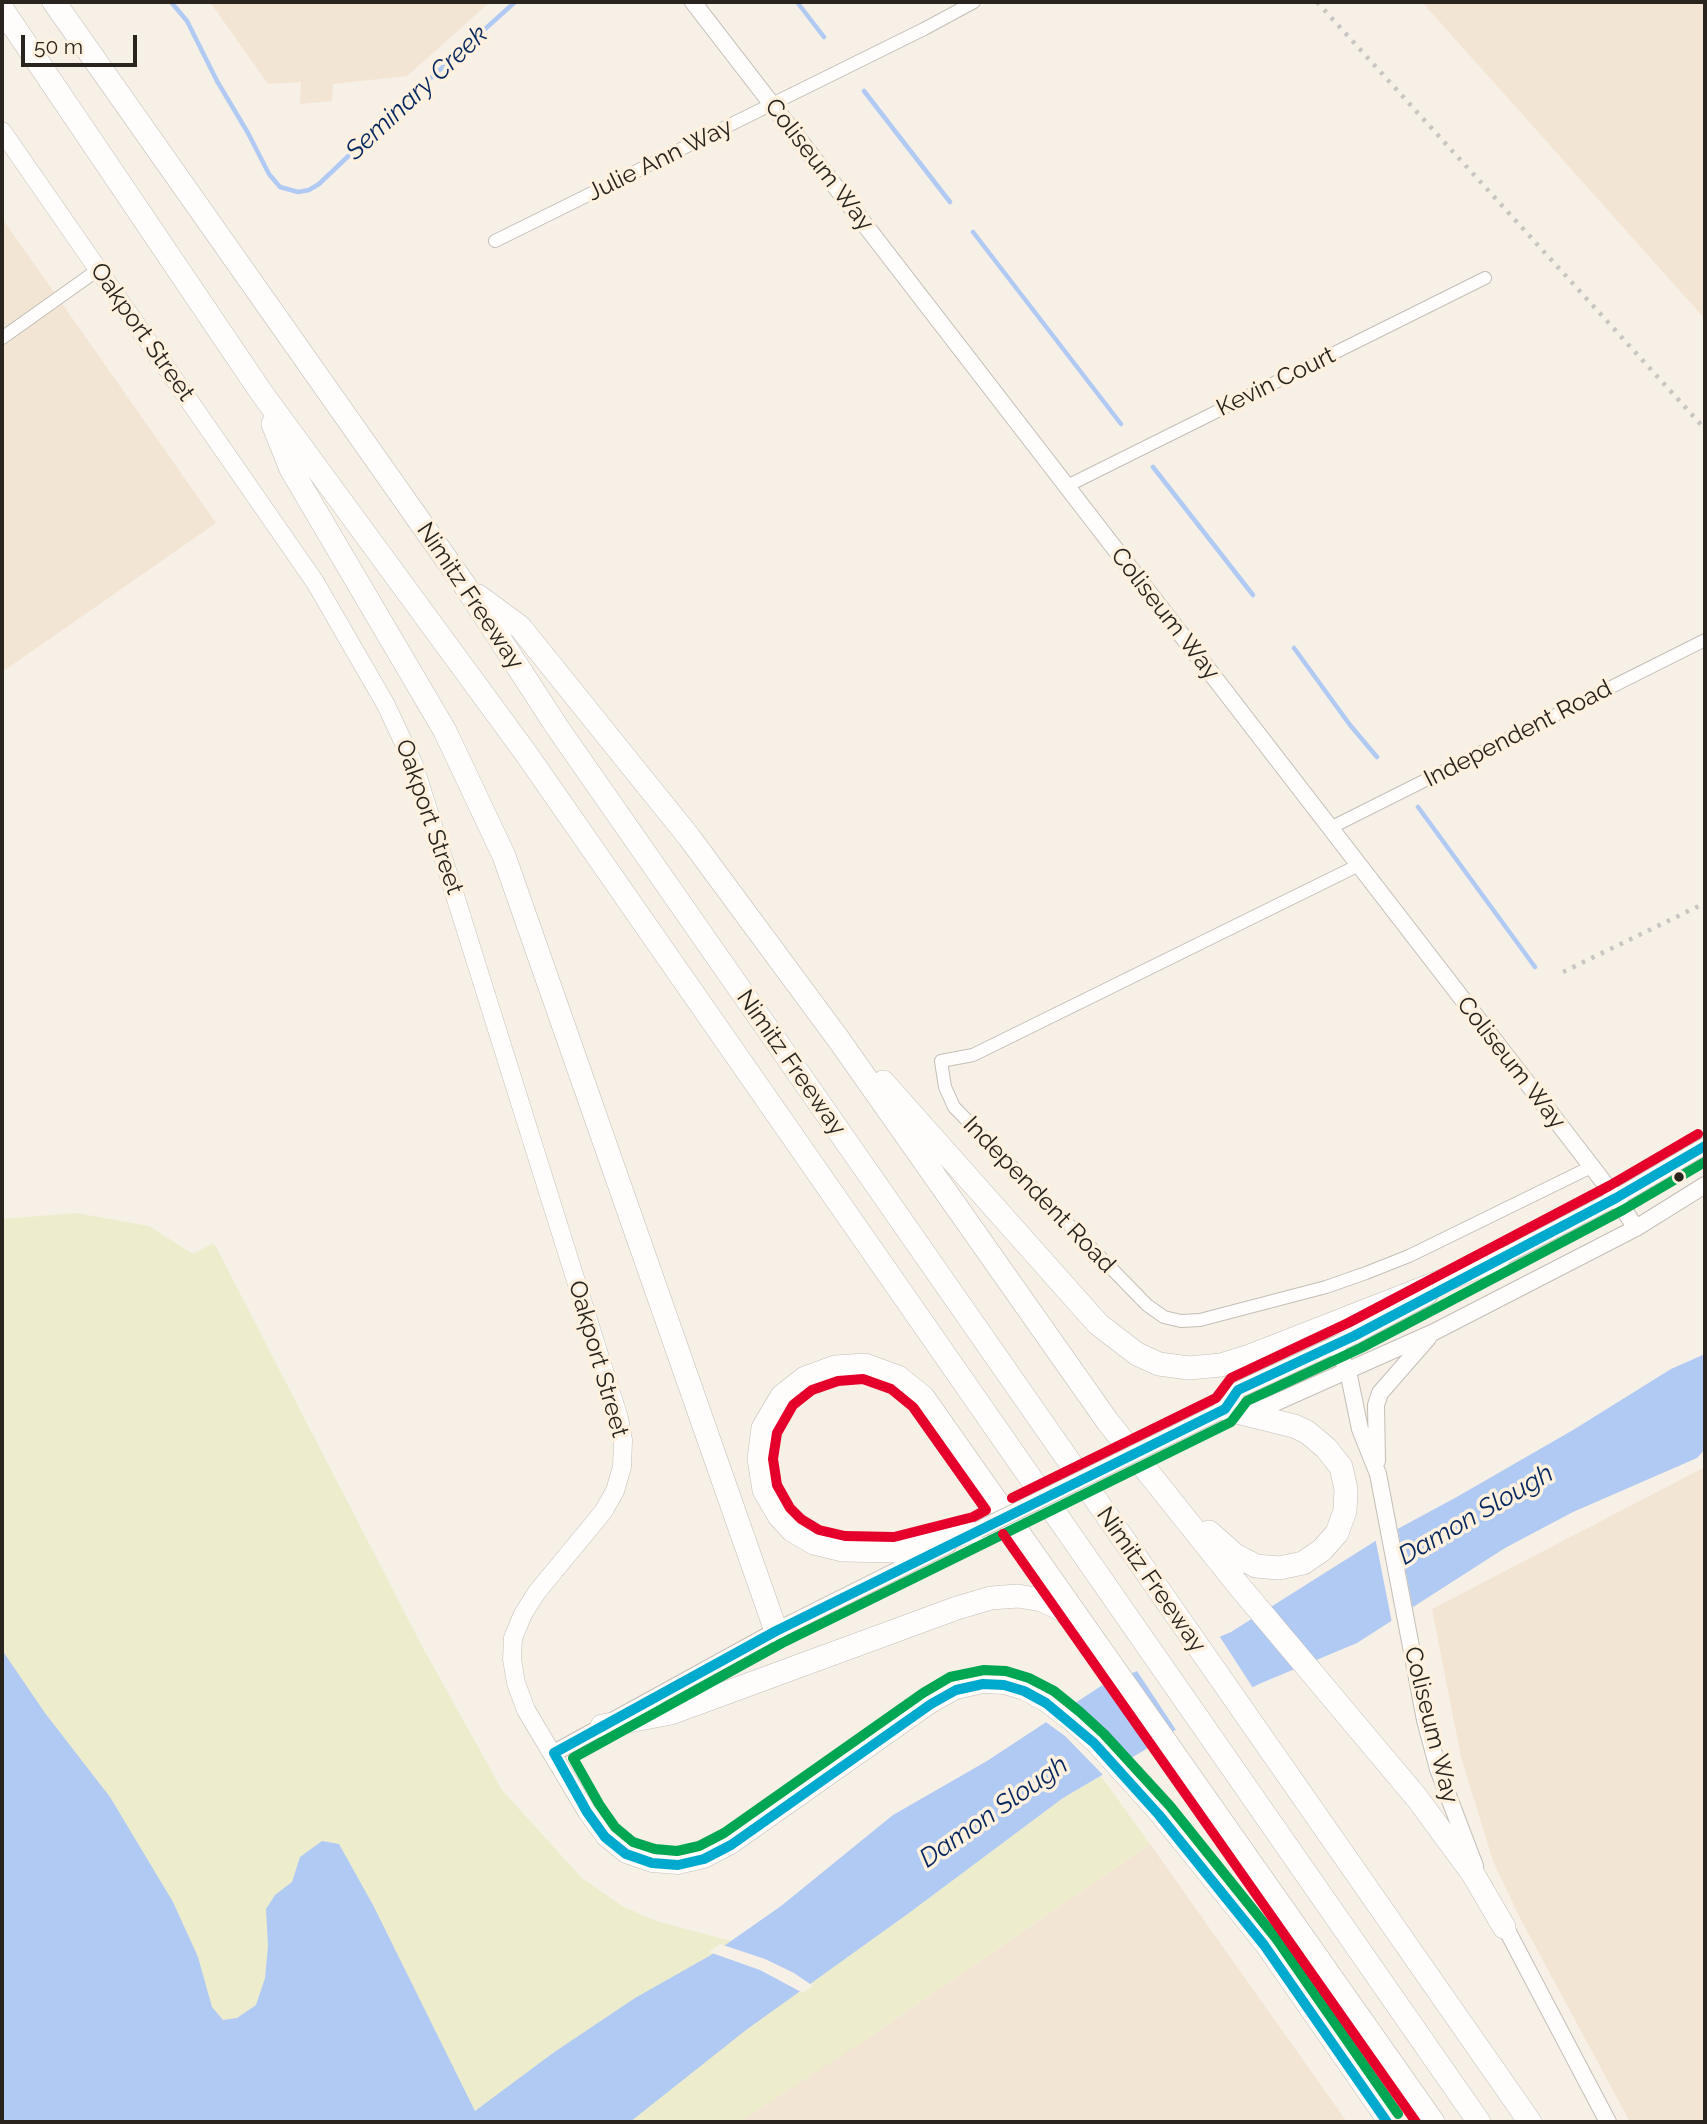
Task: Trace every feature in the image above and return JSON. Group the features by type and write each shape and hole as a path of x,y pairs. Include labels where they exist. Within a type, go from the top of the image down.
{"highway":[{"name":"Nimitz Freeway","path":"54,2 466,587 557,727 1530,2122"},
{"name":"Nimitz Freeway","path":"2,9 261,392 533,764 1479,2122"},
{"path":"261,392 291,468 444,731 504,856 776,1631"},
{"path":"466,587 520,627 689,836 839,1040 1108,1422 1239,1586 1446,1836 1473,1874 1504,1927"},
{"path":"839,1040 892,1092 1098,1324 1137,1354 1159,1364 1189,1368 1221,1365 1498,1259"},
{"path":"978,1530 896,1551 843,1550 814,1543 792,1530 764,1490 759,1459 764,1428 782,1396 805,1378 835,1367 864,1365 898,1377 923,1397 1433,2122"},
{"path":"1166,1496 1235,1555 1256,1566 1279,1568 1303,1563 1322,1550 1337,1533 1345,1511 1346,1489 1341,1467 1326,1448 1307,1432 1294,1426 1225,1409"},
{"path":"602,1726 671,1713 991,1598 1018,1596 1042,1600 1063,1610 1106,1656"}],"main road":[{"name":"Oakport Street","path":"2,131 315,582 400,731 428,804 619,1418 623,1440 622,1467 615,1490 603,1512 537,1592 523,1614 513,1638 512,1659 516,1683 526,1710 587,1812 605,1837 626,1854 652,1863 677,1865 704,1859 731,1845 930,1704 956,1690 983,1684 1004,1685 1024,1691 1046,1703 1094,1743 1197,1861 1264,1945 1387,2122"}],"street":[{"name":"Coliseum Way","path":"692,2 1616,1198 1636,1228"},
{"name":"Julie Ann Way","path":"495,242 974,2"},
{"path":"2,338 99,270"},
{"name":"Kevin Court","path":"1067,486 1485,278"},
{"name":"Independent Road","path":"1330,828 1705,640"},
{"name":"Independent Road","path":"1359,865 973,1055 940,1060 945,1087 954,1107 1147,1305 1164,1317 1181,1321 1225,1314 1326,1287 1366,1273 1409,1256 1591,1167"},
{"path":"1225,1409 1238,1390 1335,1345 1616,1198 1705,1146"},
{"path":"554,1753 776,1631 978,1530 1225,1409 1268,1406 1434,1332 1636,1228 1705,1185"},
{"path":"1378,1474 1376,1405 1380,1393 1434,1332"},
{"name":"Coliseum Way","path":"1335,1345 1349,1371 1360,1429 1378,1474 1438,1769 1471,1858 1504,1927 1608,2122"}],"shaded area":[{"path":"210,2 490,2 407,76 333,84 332,101 300,104 301,82 268,84"},
{"path":"1422,2 1705,2 1705,319"},
{"path":"2,218 216,523 2,672"},
{"path":"1705,1467 1705,2122 1630,2122 1520,1918 1493,1861 1461,1757 1432,1609"},
{"path":"1150,1844 1347,2122 730,2122 868,2038"}],"green space":[{"path":"76,1213 149,1226 193,1254 214,1243 423,1648 502,1790 582,1878 622,1906 656,1921 754,1947 909,1913 1063,1798 1101,1776 1150,1844 868,2038 740,2122 2,2122 2,1219"}],"water":[{"name":"Damon Slough","path":"1705,1354 1705,1449 1697,1458 1573,1512 1505,1548 1357,1643 1259,1684 1194,1718 1063,1798 746,2030 630,2122 2,2122 2,1650 45,1713 110,1797 173,1902 198,1957 212,2007 223,2020 237,2018 256,2005 265,1978 268,1946 266,1909 275,1895 292,1882 300,1857 322,1841 339,1844 373,1905 475,2111 553,2053 635,1998 711,1955 781,1906 893,1815 987,1761 1101,1686 1231,1632 1377,1540 1573,1430 1671,1369"}],"pier":[{"path":"1397,1525 1413,1609 1392,1623 1375,1537"},
{"path":"1218,1634 1255,1691 1178,1733 1135,1668"},
{"path":"1126,1672 1171,1737 1150,1750 1104,1682"},
{"path":"1069,1703 1128,1764 1105,1777 1065,1736 1043,1720"},
{"path":"720,1944 765,1959 813,1986 803,1993 760,1970 709,1952"}],"waterway":[{"name":"Seminary Creek","path":"171,2 187,21 269,174 280,187 298,192 319,184 515,2"},
{"path":"797,2 824,37"},
{"path":"864,91 950,202"},
{"path":"973,232 1121,424"},
{"path":"1153,467 1253,595"},
{"path":"1294,648 1377,757"},
{"path":"1418,807 1535,967"}],"railway":[{"path":"1317,2 1705,429"},
{"path":"1563,972 1705,903"}],"transit line":[{"path":"1012,1498 1216,1398 1231,1378 1348,1323 1609,1186 1698,1134"},
{"path":"554,1753 776,1631 1225,1409 1238,1390 1354,1336 1616,1198 1705,1146"},
{"path":"1398,2114 1275,1937 1170,1806 1104,1734 1080,1712 1054,1691 1029,1678 1006,1671 984,1670 950,1677 923,1693 724,1833 699,1846 677,1851 655,1849 633,1842 615,1827 573,1758 782,1643 1231,1422 1247,1401 1361,1348 1623,1210 1705,1162"},
{"path":"863,1379 891,1389 913,1407 986,1510 973,1517 894,1537 845,1536 819,1530 801,1519 790,1508 777,1485 773,1459 777,1433 793,1405 812,1390 838,1381 863,1379"},
{"path":"1003,1534 1416,2122"},
{"path":"554,1753 587,1812 605,1837 626,1854 652,1863 678,1865 704,1859 731,1845 931,1704 956,1690 983,1684 1004,1685 1024,1691 1046,1703 1094,1743 1159,1815 1264,1945 1387,2122"}]}
